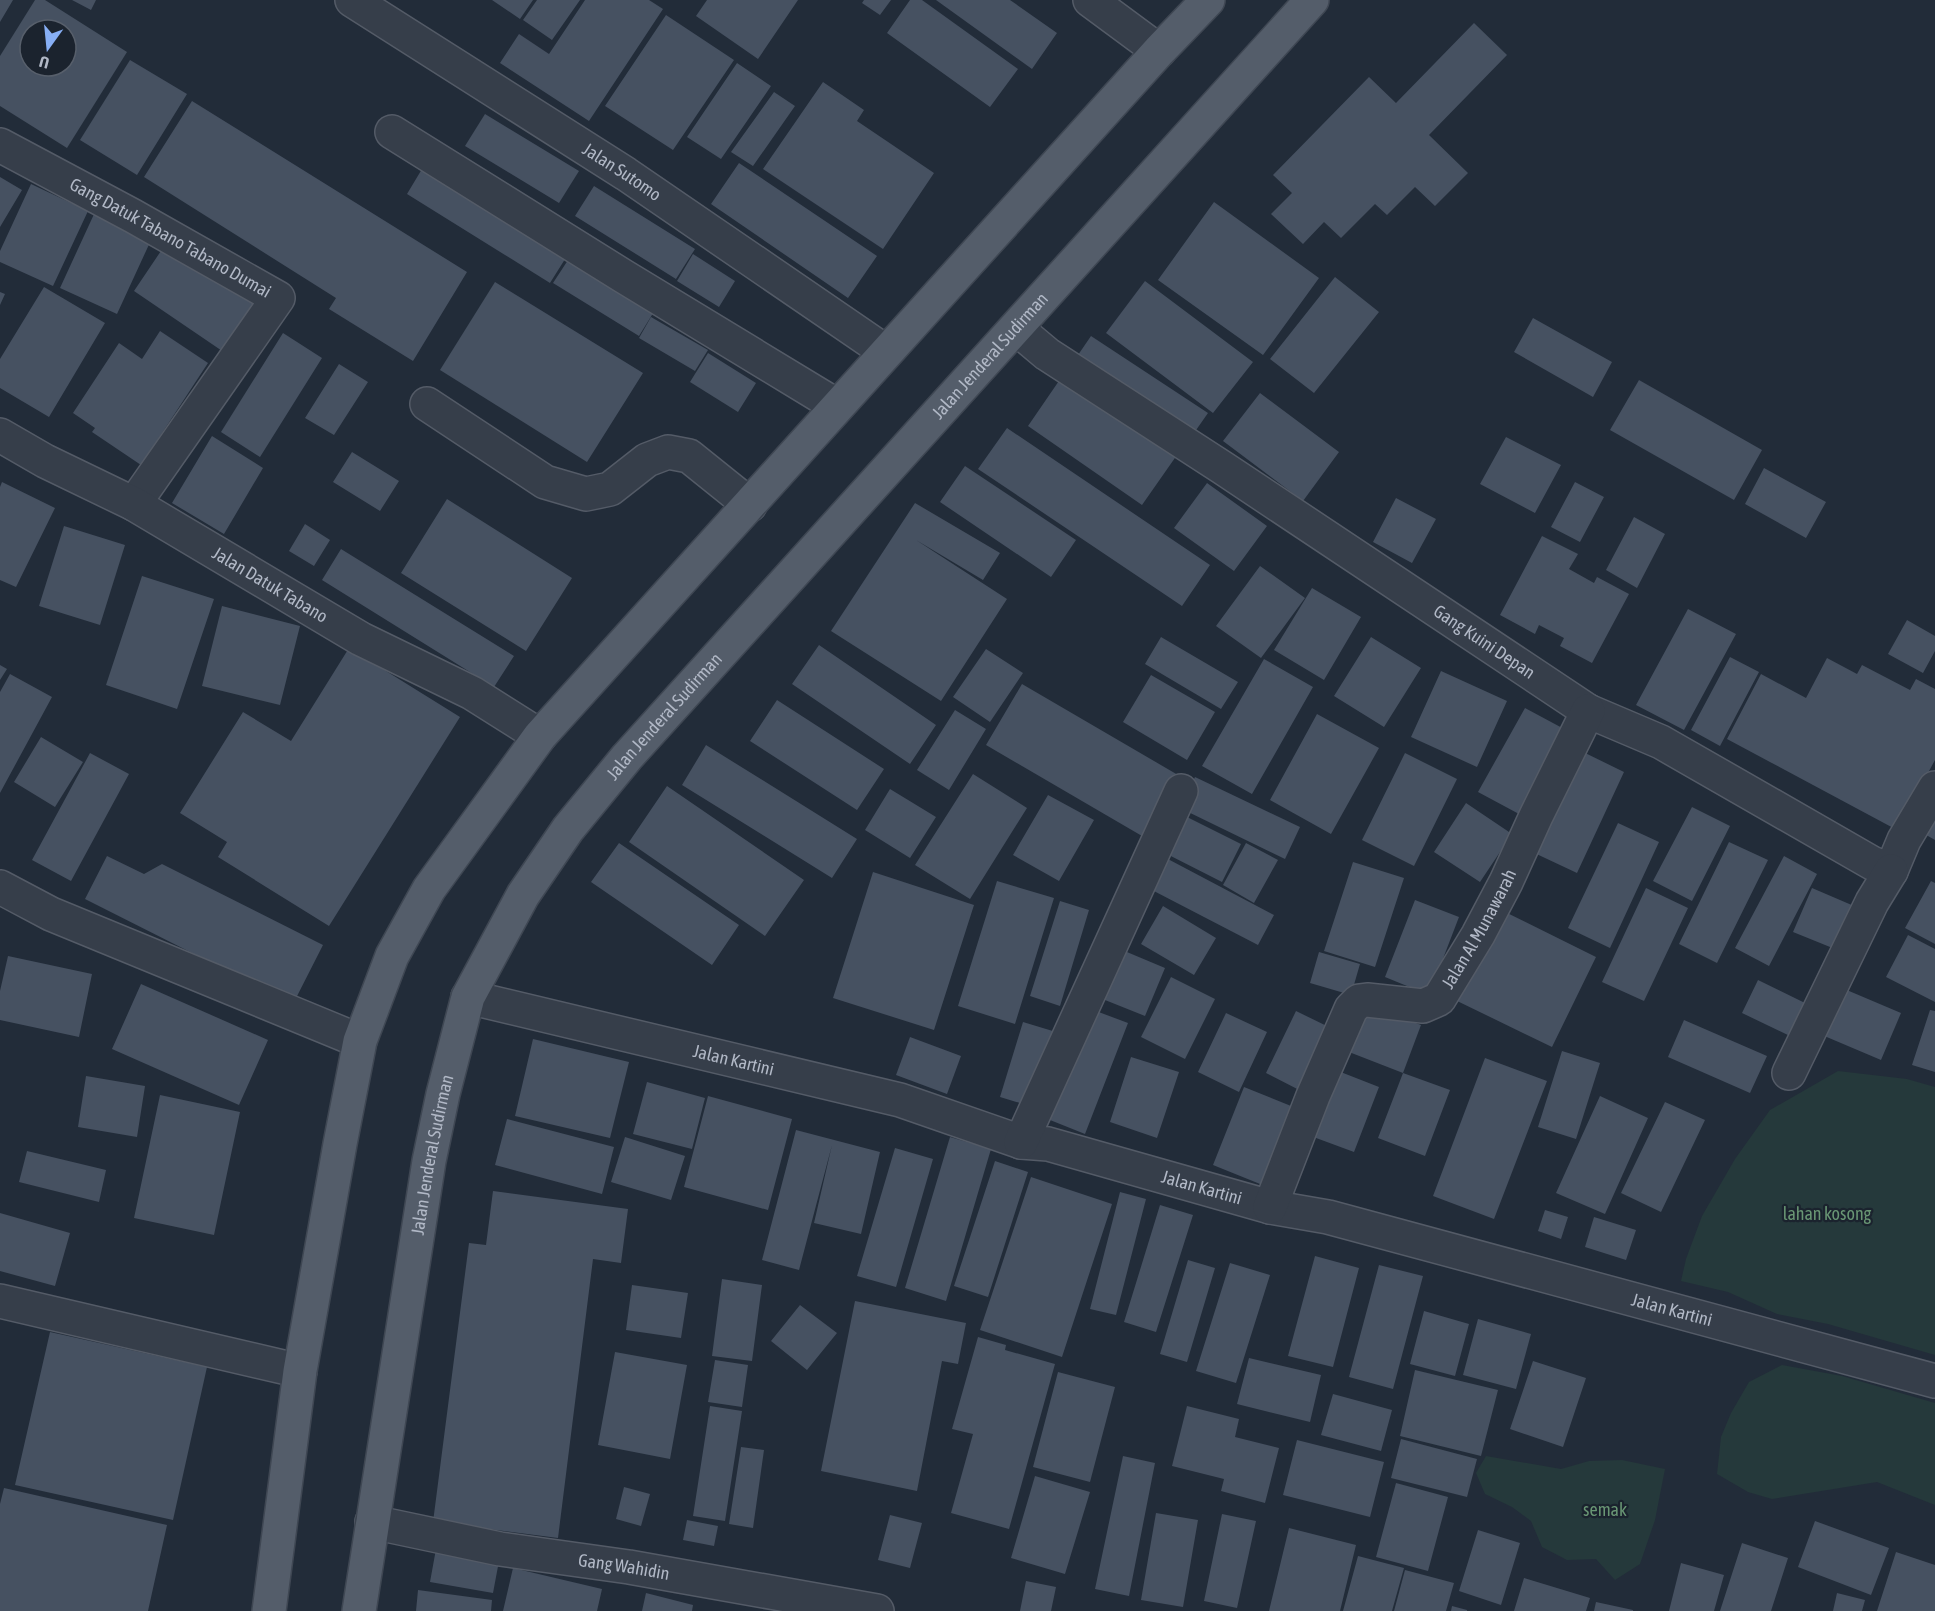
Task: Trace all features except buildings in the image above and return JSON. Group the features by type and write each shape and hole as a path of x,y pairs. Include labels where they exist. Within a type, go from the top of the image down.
{"main road":[{"path":"269,1611 300,1371 360,1041 392,956 429,889 540,736 1159,51 1208,0"},
{"name":"Jalan Jenderal Sudirman","path":"359,1611 429,1161 443,1094 468,997 523,895 568,830 627,757 1312,0"}],"street":[{"name":"Jalan Sutomo","path":"352,0 626,174 886,352"},
{"path":"1090,0 1159,51"},
{"path":"392,132 837,406"},
{"name":"Gang Datuk Tabano Tabano Dumai","path":"0,145 133,216 278,298 134,504"},
{"name":"Gang Kuini Depan","path":"1016,328 1047,354 1224,468 1588,711 1661,742 1891,872"},
{"path":"427,404 545,482 586,494 610,489 647,460 668,452 689,456 750,504"},
{"name":"Jalan Datuk Tabano","path":"0,435 45,461 134,504 361,639 471,693 540,736"},
{"name":"Jalan Al Munawarah","path":"1270,1207 1313,1096 1351,1009 1359,1001 1367,1000 1423,1006 1439,999 1478,935 1500,893 1588,711"},
{"path":"1789,1073 1872,902 1891,872 1904,840 1935,788"},
{"path":"1021,1142 1181,791"},
{"path":"0,886 51,914 360,1041"},
{"name":"Jalan Kartini","path":"468,997 900,1100 1021,1142 1048,1144 1270,1207 1339,1220 1935,1381"},
{"path":"0,1301 300,1371"},
{"name":"Gang Wahidin","path":"372,1522 500,1549 618,1566 877,1611"}],"green space":[{"name":"lahan kosong","path":"1838,1071 1907,1079 1935,1087 1935,1355 1828,1324 1777,1314 1728,1292 1681,1281 1686,1259 1702,1216 1735,1159 1770,1110"},
{"path":"1782,1365 1842,1376 1935,1403 1935,1505 1877,1482 1772,1499 1748,1492 1717,1474 1721,1437 1731,1413 1749,1382"},
{"name":"semak","path":"1486,1456 1561,1469 1589,1461 1622,1460 1665,1469 1655,1520 1640,1564 1615,1580 1596,1559 1567,1560 1542,1547 1531,1521 1512,1507 1485,1494 1476,1473"}]}
